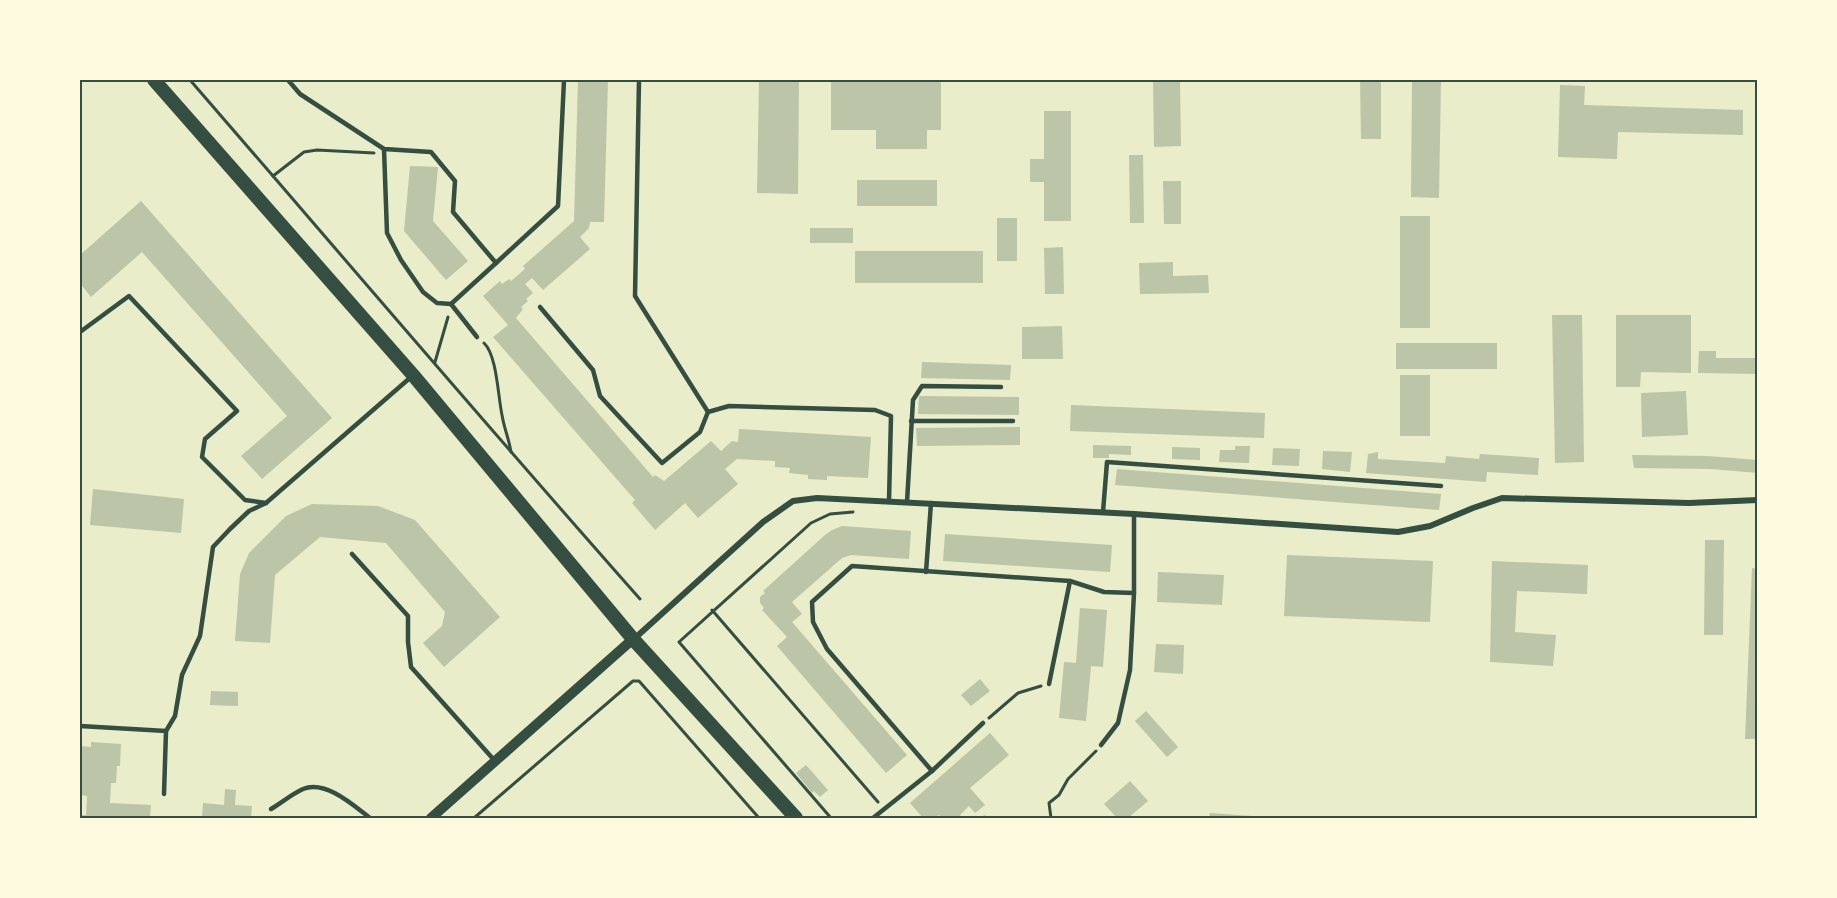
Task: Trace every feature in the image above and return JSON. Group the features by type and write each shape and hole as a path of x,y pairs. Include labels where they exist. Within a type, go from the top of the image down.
{"main road":[{"path":"154,80 413,375 633,639 796,819"}],"street":[{"path":"431,819 763,522 793,501 817,498 931,503 1398,532 1430,526 1502,498 1689,503 1758,500"}],"lane":[{"path":"288,80 300,94 384,149 431,152 455,181 453,212 496,263"},
{"path":"384,149 387,233 401,260 423,292 437,303 452,303 558,206 564,80"},
{"path":"639,80 635,296 708,412"},
{"path":"80,333 129,296 237,411 205,439 202,457 245,500 266,503"},
{"path":"452,303 477,337"},
{"path":"540,307 593,370 600,396 662,463 700,432 708,412"},
{"path":"164,794 166,731 175,716 182,675 200,636 213,548 249,512 266,503 413,375"},
{"path":"908,502 913,400 922,387 1001,387"},
{"path":"708,412 729,406 875,410 891,416 890,501"},
{"path":"911,421 1013,421"},
{"path":"1103,512 1107,462 1441,486"},
{"path":"926,572 931,503"},
{"path":"1101,746 1118,723 1130,670 1134,593 1134,514"},
{"path":"352,554 408,616 411,667 495,761"},
{"path":"932,771 826,649 813,622 812,602 852,566 1070,580 1104,592 1134,593"},
{"path":"1049,684 1070,580"},
{"path":"873,819 932,771 983,723"},
{"path":"80,726 166,731"},
{"path":"271,809 304,789 315,786 351,804 370,819"}],"path":[{"path":"190,80 470,403 511,454 640,599"},
{"path":"273,176 304,152 317,150 372,154 384,149"},
{"path":"434,363 452,303"},
{"path":"477,337 488,346 494,366 502,419 511,454"},
{"path":"831,819 679,642 811,523 830,514 855,512"},
{"path":"712,610 877,801 886,808"},
{"path":"474,819 633,681 639,681 759,819"},
{"path":"983,723 1018,693 1049,684"},
{"path":"1051,819 1049,803 1059,795 1068,779 1101,746"}],"building":[{"path":"578,80 608,80 604,222 590,222 589,228 580,237 590,249 543,290 532,278 525,284 533,293 526,299 528,301 521,307 523,309 516,318 653,477 655,475 664,481 711,441 721,451 732,441 738,442 739,429 871,437 868,478 827,476 827,480 808,479 808,475 789,473 790,468 775,467 775,461 737,459 725,469 738,484 698,518 685,503 655,530 632,503 635,500 493,337 508,325 483,296 500,281 502,284 509,279 511,281 525,269 523,266 574,221"},
{"path":"759,80 799,80 798,194 757,193"},
{"path":"831,80 941,80 941,130 927,130 927,149 876,149 876,130 831,130"},
{"path":"1153,80 1180,80 1181,146 1154,147"},
{"path":"1360,80 1381,80 1381,139 1361,139"},
{"path":"1412,80 1441,80 1439,198 1411,197"},
{"path":"1560,85 1585,86 1584,105 1743,110 1743,135 1618,132 1617,159 1558,157"},
{"path":"1044,111 1071,111 1071,221 1044,221 1044,182 1030,182 1030,159 1044,159"},
{"path":"1129,155 1143,155 1144,223 1130,223"},
{"path":"410,166 438,167 433,221 468,261 446,280 404,231"},
{"path":"857,180 937,180 937,206 857,206"},
{"path":"1163,181 1181,181 1181,224 1164,224"},
{"path":"141,201 332,418 262,479 241,456 287,416 142,252 91,297 80,283 80,255"},
{"path":"1400,216 1430,216 1430,328 1400,328"},
{"path":"997,218 1017,218 1017,261 997,261"},
{"path":"810,228 853,228 853,243 810,243"},
{"path":"1063,247 1064,294 1045,294 1044,248"},
{"path":"855,251 983,251 983,283 855,283"},
{"path":"1173,262 1173,276 1208,275 1209,293 1140,294 1139,263"},
{"path":"1552,315 1582,315 1584,462 1555,463"},
{"path":"1616,315 1691,315 1691,373 1641,372 1640,387 1616,387"},
{"path":"1062,326 1063,359 1022,359 1022,327"},
{"path":"1396,343 1497,343 1497,369 1396,369"},
{"path":"1699,351 1716,351 1716,358 1758,358 1758,374 1698,373"},
{"path":"922,362 1011,365 1010,380 921,378"},
{"path":"1400,375 1430,375 1430,436 1400,436"},
{"path":"1686,391 1688,435 1642,437 1641,393"},
{"path":"919,396 1019,397 1019,415 918,414"},
{"path":"1071,405 1265,413 1264,438 1070,431"},
{"path":"1020,427 1020,445 917,446 916,428"},
{"path":"1093,445 1131,446 1131,455 1109,454 1109,458 1093,458"},
{"path":"1235,446 1250,446 1249,463 1219,462 1220,450 1235,450"},
{"path":"1172,447 1200,448 1200,460 1172,459"},
{"path":"1273,448 1300,449 1299,466 1272,465"},
{"path":"1323,451 1352,452 1350,472 1322,469"},
{"path":"1378,452 1378,459 1445,463 1446,456 1479,459 1480,454 1539,458 1538,475 1487,472 1486,482 1366,473 1368,454"},
{"path":"1632,455 1708,456 1758,460 1758,473 1711,469 1634,468"},
{"path":"1117,469 1441,494 1439,510 1115,485"},
{"path":"93,489 184,499 181,533 90,525"},
{"path":"312,504 378,506 415,520 500,617 444,667 423,643 442,626 445,612 386,543 320,537 275,575 270,643 235,641 240,574 249,553 286,516"},
{"path":"842,526 911,531 909,559 851,555 842,558 792,602 802,614 792,622 907,755 886,773 777,646 787,637 762,610 764,608 760,603 760,597 765,593 763,591 825,535"},
{"path":"945,534 1112,545 1110,572 943,561"},
{"path":"1705,540 1724,540 1723,635 1704,635"},
{"path":"1287,555 1433,561 1430,622 1284,616"},
{"path":"1492,561 1588,565 1587,594 1517,591 1515,632 1556,635 1553,666 1490,662"},
{"path":"1752,568 1758,569 1758,739 1745,739"},
{"path":"1158,572 1224,575 1222,605 1157,602"},
{"path":"1080,608 1107,610 1103,667 1091,666 1086,721 1059,718 1064,662 1076,663"},
{"path":"1156,644 1184,645 1183,674 1154,672"},
{"path":"980,679 990,691 971,706 961,695"},
{"path":"211,691 238,692 238,706 210,705"},
{"path":"1146,711 1178,747 1167,757 1135,721"},
{"path":"990,733 1009,755 970,788 985,805 975,813 969,806 960,815 963,818 942,818 939,815 935,818 923,818 910,803"},
{"path":"91,742 121,744 120,766 117,766 116,783 111,783 110,803 151,805 150,818 81,818 81,815 86,815 87,796 80,795 80,746 91,747"},
{"path":"806,765 828,790 820,797 814,791 812,793 796,773"},
{"path":"1130,781 1148,801 1128,818 1117,818 1104,804"},
{"path":"225,789 236,790 235,805 252,806 251,818 202,818 203,803 224,805"},
{"path":"1210,813 1266,817 1266,818 1209,818"}]}
